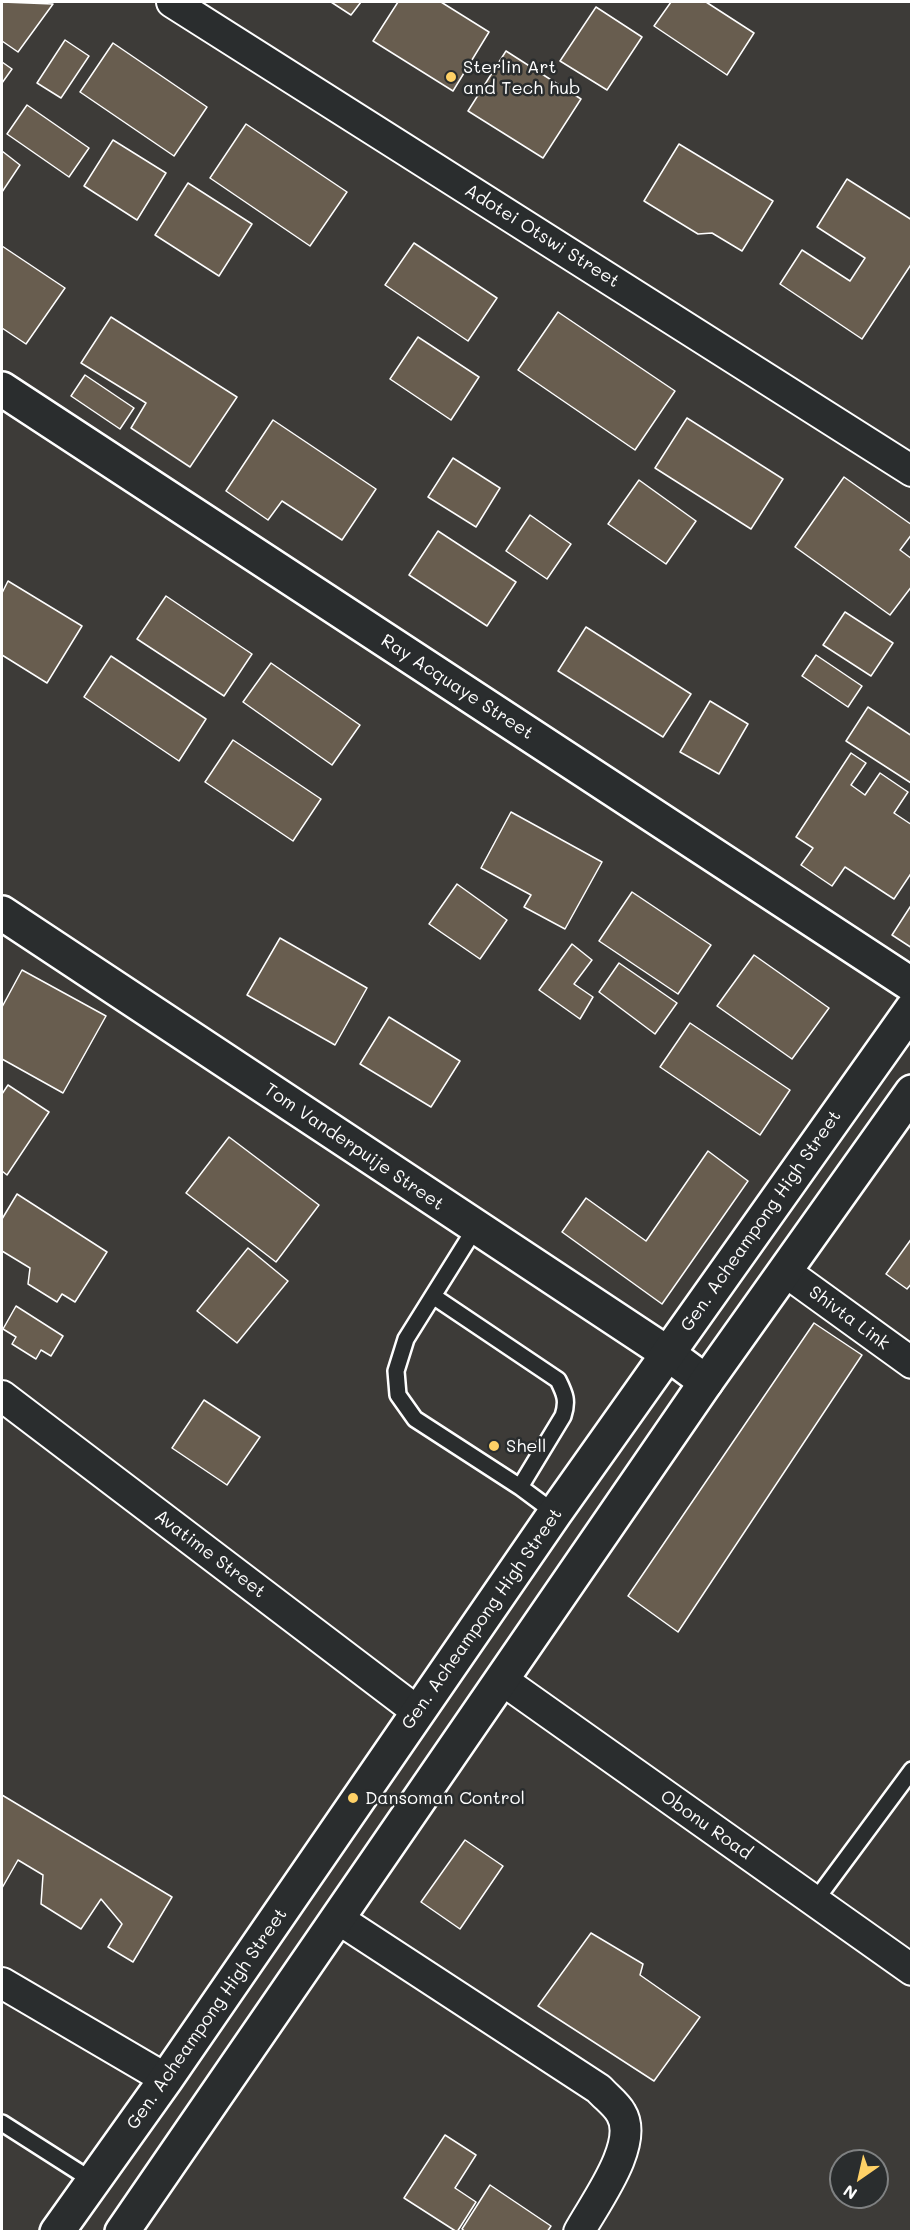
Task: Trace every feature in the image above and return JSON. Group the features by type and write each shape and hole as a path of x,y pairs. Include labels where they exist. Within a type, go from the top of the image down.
{"main road":[{"name":"Ray Acquaye Street","path":"2,389 912,985"},
{"name":"Tom Vanderpuije Street","path":"2,913 667,1353 706,1382"},
{"name":"Gen. Acheampong High Street","path":"57,2232 166,2079 555,1513 912,1009"},
{"path":"122,2232 706,1382 912,1092"}],"street":[{"name":"Adotei Otswi Street","path":"172,2 912,471"},
{"name":"Shivta Link","path":"786,1272 912,1363"},
{"name":"Avatime Street","path":"2,1396 418,1712"},
{"name":"Obonu Road","path":"501,1679 912,1970"},
{"path":"337,1918 599,2089 622,2114 627,2135 621,2158 579,2232"},
{"path":"2,1983 166,2079"}],"lane":[{"path":"476,1227 406,1339 396,1371 398,1395 415,1419 520,1487 555,1513"},
{"path":"433,1296 558,1380 566,1395 567,1406 563,1416 520,1487"},
{"path":"814,1901 912,1770"},
{"path":"2,2123 93,2181"}],"building":[{"path":"2,2 53,4 18,52 2,41"},
{"path":"331,2 361,2 351,15"},
{"path":"398,2 441,2 489,32 453,91 373,41"},
{"path":"671,2 706,2 754,33 727,75 654,26"},
{"path":"596,7 642,37 607,90 560,61"},
{"path":"65,40 89,56 61,98 37,83"},
{"path":"113,43 207,107 174,156 80,92"},
{"path":"506,51 581,99 543,158 468,111"},
{"path":"2,62 12,69 2,83"},
{"path":"27,105 89,148 69,177 7,134"},
{"path":"246,124 347,192 310,246 210,178"},
{"path":"113,140 166,173 137,220 84,186"},
{"path":"679,144 773,201 742,251 712,233 698,234 644,201"},
{"path":"2,151 20,165 2,192"},
{"path":"847,179 912,220 912,263 862,339 780,284 802,250 850,281 865,258 817,227"},
{"path":"188,183 252,224 219,276 155,235"},
{"path":"414,243 497,298 468,341 385,285"},
{"path":"2,246 65,288 26,344 2,328"},
{"path":"558,312 675,391 635,450 518,370"},
{"path":"111,317 237,397 190,467 131,428 146,403 81,363"},
{"path":"418,337 479,377 451,420 390,379"},
{"path":"85,375 134,408 120,429 71,396"},
{"path":"687,418 783,479 751,529 655,468"},
{"path":"273,420 376,489 342,540 282,501 268,520 226,491"},
{"path":"453,458 500,488 476,527 428,497"},
{"path":"844,477 912,525 912,534 900,550 912,559 912,586 890,615 795,547"},
{"path":"639,480 696,521 666,564 608,524"},
{"path":"530,515 571,544 547,579 506,551"},
{"path":"438,531 516,582 487,626 409,575"},
{"path":"8,581 82,626 47,683 2,655 2,593"},
{"path":"166,596 252,654 224,696 137,639"},
{"path":"845,612 893,643 871,676 823,645"},
{"path":"586,627 691,694 663,737 558,671"},
{"path":"816,655 862,686 848,707 802,676"},
{"path":"111,656 206,719 179,761 84,697"},
{"path":"271,663 360,725 332,765 243,702"},
{"path":"710,701 748,724 719,774 680,752"},
{"path":"868,707 912,736 911,783 846,741"},
{"path":"233,740 321,799 293,841 205,782"},
{"path":"851,753 866,763 851,785 865,795 880,773 908,792 894,813 912,825 912,872 894,899 845,867 832,886 801,865 813,848 796,837"},
{"path":"511,812 602,862 565,929 524,907 531,895 481,868"},
{"path":"457,884 507,920 480,959 429,924"},
{"path":"632,892 711,945 678,994 599,941"},
{"path":"912,904 912,948 892,935"},
{"path":"280,938 367,988 335,1045 247,995"},
{"path":"572,944 592,960 574,984 593,997 580,1019 539,990"},
{"path":"754,955 829,1008 792,1059 717,1006"},
{"path":"619,963 677,1003 655,1034 599,992"},
{"path":"22,970 106,1016 63,1093 2,1059 2,1007"},
{"path":"389,1017 460,1061 431,1107 360,1064"},
{"path":"690,1023 790,1090 760,1135 660,1067"},
{"path":"8,1085 49,1112 7,1175 2,1171 2,1094"},
{"path":"229,1137 319,1205 276,1262 186,1193"},
{"path":"708,1151 748,1181 662,1304 562,1232 586,1198 646,1241"},
{"path":"17,1194 107,1252 75,1302 62,1294 57,1302 28,1284 30,1268 2,1251 2,1219"},
{"path":"912,1238 912,1283 907,1289 886,1274"},
{"path":"248,1248 288,1281 237,1343 197,1311"},
{"path":"16,1306 63,1336 51,1356 41,1350 36,1359 12,1344 16,1337 3,1329"},
{"path":"814,1323 862,1355 678,1632 628,1596"},
{"path":"204,1400 260,1437 227,1485 172,1448"},
{"path":"2,1795 172,1897 133,1962 108,1947 122,1924 101,1899 81,1929 41,1904 43,1875 18,1860 2,1888"},
{"path":"465,1840 503,1866 460,1929 421,1902"},
{"path":"591,1933 643,1964 640,1975 700,2017 654,2081 538,2006"},
{"path":"445,2135 476,2155 455,2188 476,2202 457,2232 404,2198"},
{"path":"490,2185 551,2226 547,2232 466,2232 462,2229"}],"place":[{"name":"Sterlin Art and Tech hub","path":"451,77"},
{"name":"Shell","path":"494,1446"},
{"name":"Dansoman Control","path":"353,1798"}]}
